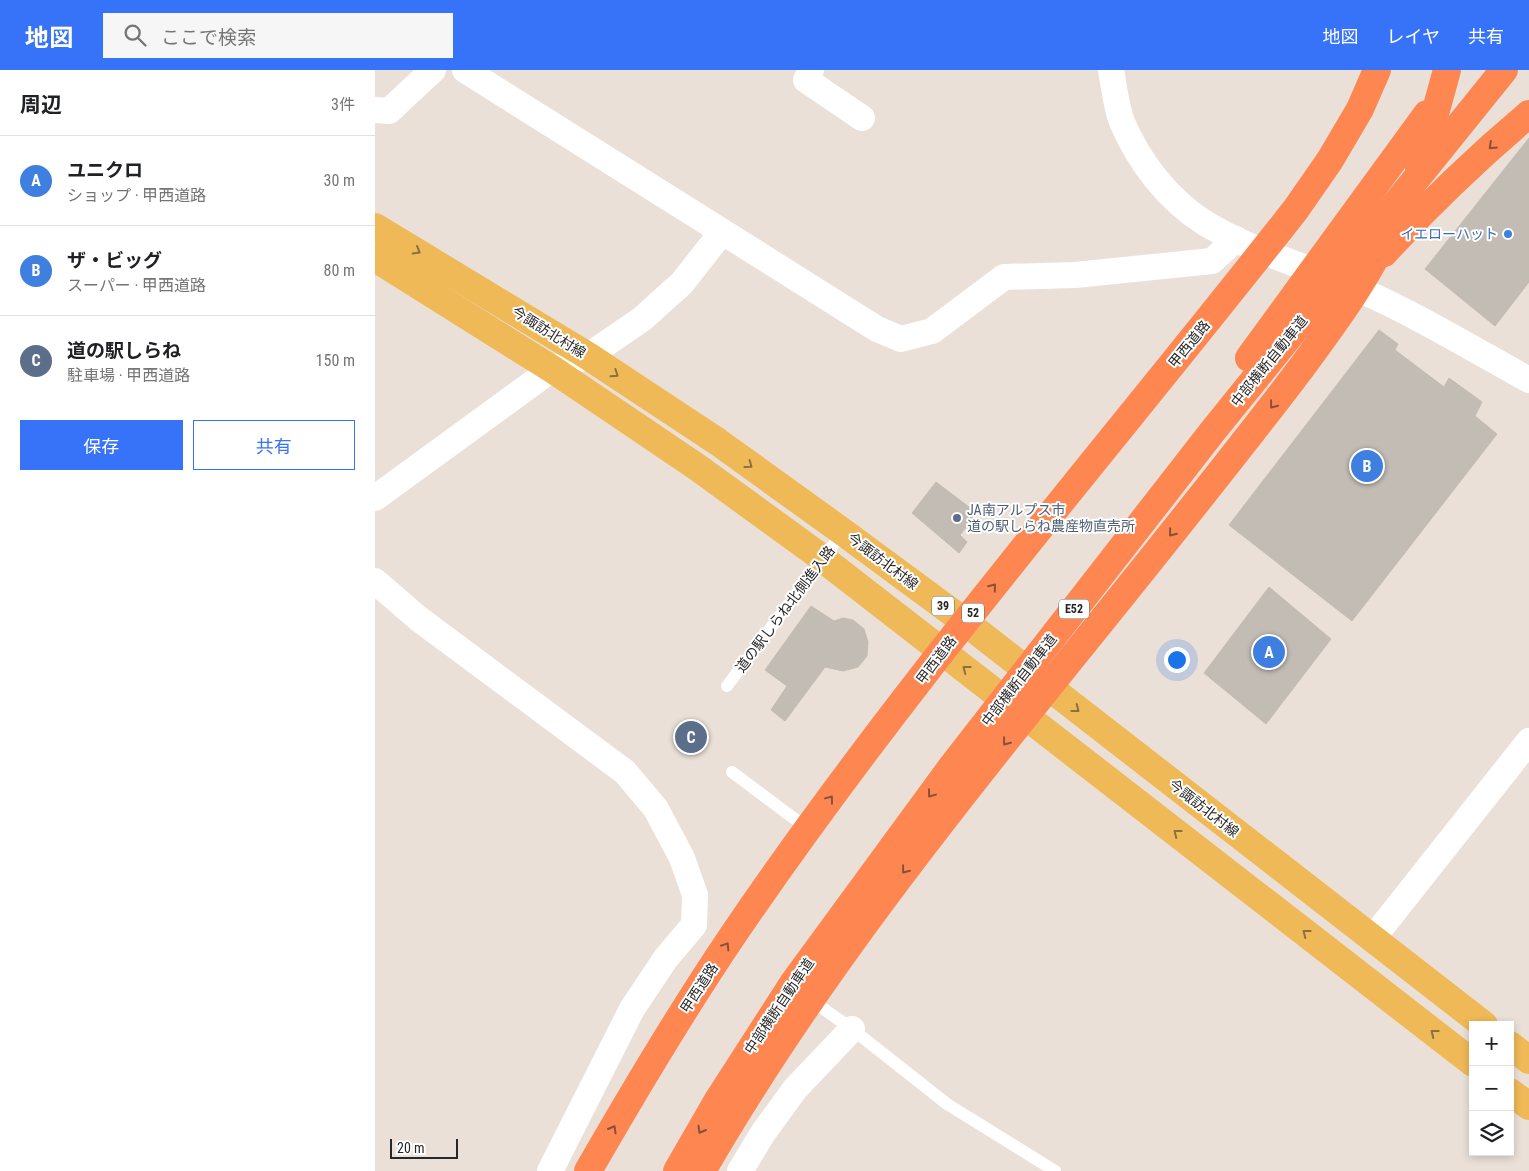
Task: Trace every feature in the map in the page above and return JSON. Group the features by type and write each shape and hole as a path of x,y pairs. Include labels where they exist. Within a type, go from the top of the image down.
{"highway":[{"name":"甲西道路","path":"588,1171 650,1063 732,936 808,829 965,622 1296,209 1330,160 1360,109 1377,70"},
{"path":"702,1171 733,1117 811,1000 891,887 1239,449 1294,378 1358,289 1380,250 1413,175 1430,132 1447,70"},
{"path":"1217,402 1459,70"},
{"name":"中部横断自動車道","path":"656,1171 708,1083 779,976 950,738 1483,70"},
{"name":"中部横断自動車道","path":"677,1171 718,1100 793,982 953,765 1212,432 1505,70"},
{"path":"953,765 1053,655 1250,403 1339,300 1444,192 1500,138 1529,114"}],"main road":[{"name":"今諏訪北村線","path":"375,227 588,356 718,442 965,622 1479,1021"},
{"path":"375,258 552,369 697,467 823,559 1469,1059"},
{"path":"1514,1049 1529,1060"},
{"path":"1514,1095 1529,1106"}],"street":[{"path":"375,110 389,111 433,70"},
{"path":"465,70 877,330 901,339 932,331 1004,277 1075,275 1212,261 1236,239"},
{"path":"811,70 806,80 862,118"},
{"path":"1111,70 1122,121 1144,162 1172,197 1205,223 1236,239 1358,289 1419,319 1529,380"},
{"path":"375,498 552,369 588,356 642,319 682,283 722,232"},
{"path":"375,581 419,619 625,772 657,809 682,858 695,895 694,925 666,958 632,1009 550,1171"},
{"path":"1373,938 1529,741"},
{"path":"740,1171 763,1133 795,1089 852,1029"}],"lane":[{"name":"道の駅しらね北側進入路","path":"727,686 843,532"},
{"path":"732,772 808,829"},
{"path":"811,1000 852,1029 947,1104 1055,1171"}],"building":[{"path":"1529,138 1529,282 1495,326 1425,269"},
{"path":"1379,330 1398,344 1395,350 1444,387 1449,378 1482,402 1475,416 1497,434 1352,621 1229,525"},
{"path":"936,482 977,513 960,535 967,542 959,553 912,513"},
{"path":"1269,587 1331,639 1266,724 1204,673"},
{"path":"811,606 834,621 843,618 853,620 864,629 868,642 867,656 858,667 843,671 825,667 785,721 771,710 787,686 765,670"}],"place":[{"name":"イエローハット","path":"1508,234"},
{"name":"ザ・ビッグ","path":"1367,466"},
{"name":"JA南アルプス市 道の駅しらね農産物直売所","path":"957,518"},
{"name":"ユニクロ","path":"1269,652"},
{"name":"道の駅しらね","path":"691,737"}]}
